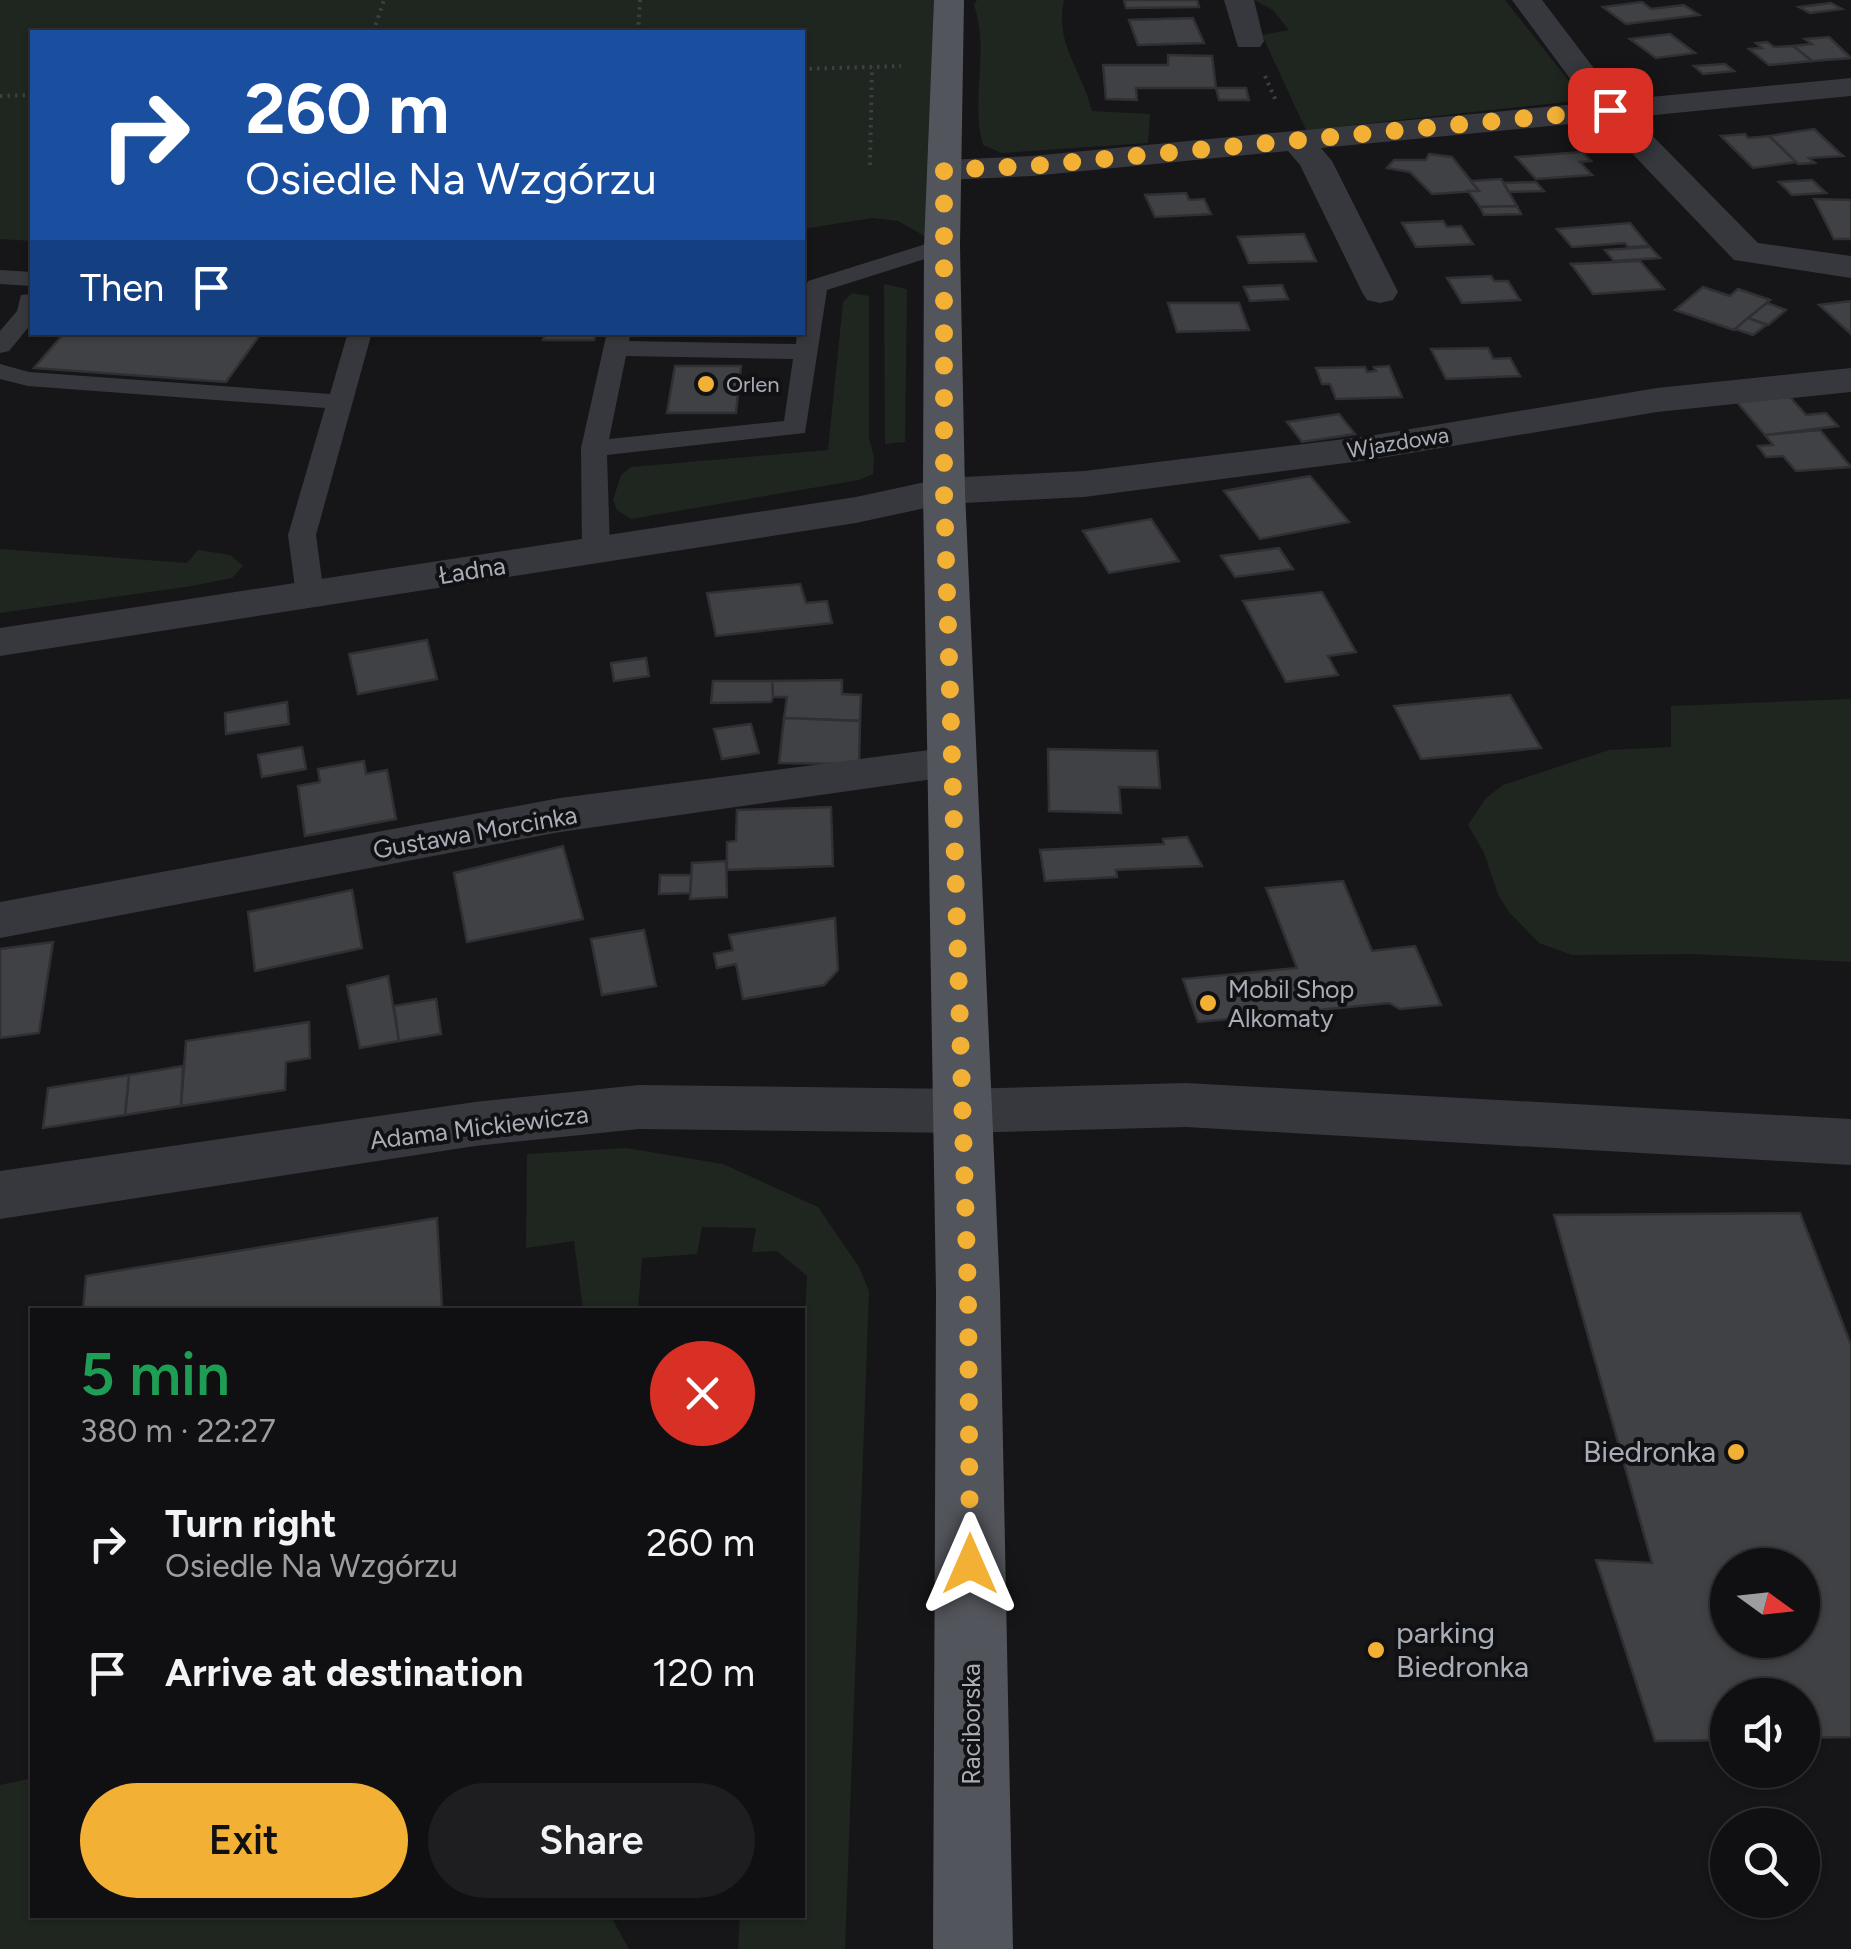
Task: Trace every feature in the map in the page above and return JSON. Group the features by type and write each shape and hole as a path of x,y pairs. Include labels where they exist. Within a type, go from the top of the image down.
{"main road":[{"name":"Raciborska","path":"949,0 942,246 944,492 968,1294 972,1949"}],"street":[{"path":"1238,0 1248,41"},
{"path":"1526,0 1610,110 1746,252 1851,267"},
{"path":"944,170 1032,166 1851,87"},
{"path":"1294,138 1315,162 1380,292"},
{"name":"Wjazdowa","path":"944,492 1084,484 1369,448 1657,400 1851,380"},
{"name":"Ładna","path":"0,642 856,510 944,492"},
{"name":"Gustawa Morcinka","path":"0,920 560,815 952,764"},
{"name":"Adama Mickiewicza","path":"0,1195 475,1124 639,1107 961,1111 1186,1105 1851,1142"}],"lane":[{"path":"594,448 796,428 809,286 942,246"},
{"path":"0,277 30,292"},
{"path":"0,316 30,293"},
{"path":"0,346 29,312 30,302"},
{"path":"310,596 302,535 359,335"},
{"path":"596,551 594,448 618,340 756,342 804,352"},
{"path":"0,371 28,379 341,402"}],"path":[{"path":"374,30 384,0"},
{"path":"638,30 640,0"},
{"path":"1248,41 1294,138"},
{"path":"805,68 916,66"},
{"path":"870,165 872,67"},
{"path":"0,96 30,95"}],"shaded area":[{"path":"0,0 948,0 942,246 898,221 872,218 805,229 805,30 30,30 30,241 0,239"},
{"path":"977,0 1064,0 1066,44 1092,111 1150,114 1148,143 1002,153 983,145 978,110 980,40 974,5"},
{"path":"1254,0 1505,0 1584,100 1306,130 1262,35 1289,30 1273,10"},
{"path":"884,284 907,289 905,442 885,444"},
{"path":"852,293 869,296 869,439 874,456 873,474 859,480 631,519 617,510 613,500 621,475 631,467 828,450 843,302"},
{"path":"0,549 187,563 198,550 230,555 243,566 232,578 192,586 0,613"},
{"path":"1851,699 1851,962 1695,954 1572,955 1539,943 1508,911 1498,894 1484,853 1468,825 1486,798 1503,785 1609,750 1671,747 1671,706"},
{"path":"626,1148 723,1164 818,1207 859,1267 869,1291 845,1949 738,1949 740,1918 805,1918 807,1276 777,1251 752,1252 756,1228 702,1227 697,1254 642,1258 638,1308 583,1308 574,1241 526,1248 527,1154"},
{"path":"30,1778 30,1918 612,1918 629,1949 0,1949 0,1785"}],"building":[{"path":"1124,0 1197,0 1199,7 1126,8"},
{"path":"1642,2 1651,9 1684,5 1699,15 1626,24 1603,7"},
{"path":"1831,3 1842,9 1810,13 1799,7"},
{"path":"1193,18 1204,43 1138,45 1129,20"},
{"path":"1670,34 1695,53 1656,58 1630,39"},
{"path":"1829,37 1851,58 1812,61 1793,46 1812,44 1805,39"},
{"path":"1767,42 1774,47 1793,46 1812,61 1769,65 1749,49 1762,48 1756,43"},
{"path":"1168,55 1212,56 1216,88 1136,88 1137,100 1106,99 1103,65 1168,65"},
{"path":"1725,64 1734,71 1703,74 1694,66"},
{"path":"1216,88 1246,88 1249,100 1219,100"},
{"path":"1814,129 1843,156 1809,158 1815,163 1798,164 1769,136"},
{"path":"1745,134 1748,138 1769,136 1796,162 1753,168 1721,136"},
{"path":"1582,152 1591,161 1580,162 1592,175 1536,179 1516,157"},
{"path":"1429,154 1452,157 1479,191 1432,194 1410,172 1387,168 1394,160 1426,160"},
{"path":"1501,179 1517,206 1480,207 1468,191 1479,191 1471,181"},
{"path":"1812,180 1826,193 1792,195 1779,182"},
{"path":"1536,182 1544,191 1509,192 1504,183"},
{"path":"1186,193 1189,200 1204,199 1211,214 1155,217 1145,195"},
{"path":"1814,199 1851,200 1851,239 1834,239"},
{"path":"1517,206 1521,214 1484,215 1480,207"},
{"path":"1443,221 1447,227 1461,226 1473,244 1416,247 1402,223"},
{"path":"1630,223 1649,246 1628,247 1625,243 1572,247 1557,229"},
{"path":"1304,234 1316,261 1249,263 1238,237"},
{"path":"1650,247 1660,258 1614,261 1605,250"},
{"path":"1640,261 1664,289 1593,294 1571,264"},
{"path":"1491,276 1494,281 1508,281 1520,300 1462,303 1447,278"},
{"path":"1282,285 1288,299 1250,301 1244,287"},
{"path":"1703,287 1730,296 1738,289 1770,300 1734,330 1675,310"},
{"path":"1851,301 1851,334 1819,305"},
{"path":"1168,303 1239,303 1249,330 1177,332"},
{"path":"1767,303 1786,310 1768,325 1748,318"},
{"path":"1748,318 1766,325 1753,335 1735,329"},
{"path":"62,335 260,335 226,382 34,368"},
{"path":"545,335 595,335 594,340 543,340"},
{"path":"1488,348 1493,359 1510,358 1520,376 1446,379 1431,349"},
{"path":"675,366 741,366 736,413 667,413"},
{"path":"1389,366 1402,397 1336,399 1330,384 1322,384 1316,368 1365,367 1367,372"},
{"path":"1790,397 1806,415 1826,413 1838,426 1765,435 1736,401"},
{"path":"1339,414 1355,434 1302,442 1287,422"},
{"path":"1820,430 1851,467 1796,471 1783,456 1766,457 1758,446 1773,445 1765,435"},
{"path":"1310,476 1349,522 1260,539 1224,491"},
{"path":"1151,519 1179,561 1109,573 1083,531"},
{"path":"1279,548 1293,569 1235,577 1221,556"},
{"path":"800,584 806,603 827,601 832,623 716,636 707,593"},
{"path":"1322,592 1356,652 1328,656 1338,675 1286,682 1243,601"},
{"path":"427,640 437,679 358,694 349,654"},
{"path":"646,658 649,676 614,681 611,663"},
{"path":"842,680 842,694 861,695 860,721 784,718 787,697 773,697 772,681"},
{"path":"713,681 772,681 773,697 771,702 711,703"},
{"path":"1510,695 1541,748 1421,759 1394,706"},
{"path":"287,702 289,724 226,734 225,713"},
{"path":"784,718 860,721 859,764 779,763"},
{"path":"751,724 759,753 722,759 714,729"},
{"path":"302,747 306,769 262,777 258,755"},
{"path":"1048,749 1157,751 1160,788 1119,787 1121,813 1049,811"},
{"path":"364,761 366,774 387,770 396,819 305,836 298,786 320,782 318,769"},
{"path":"831,807 833,866 727,870 727,842 736,841 737,810"},
{"path":"1187,837 1202,866 1116,870 1117,877 1045,881 1040,850 1164,844 1163,839"},
{"path":"563,846 583,919 467,942 454,873"},
{"path":"726,861 727,897 690,899 692,863"},
{"path":"660,875 691,875 690,893 659,894"},
{"path":"1343,881 1372,951 1415,946 1441,1005 1400,1009 1389,1003 1198,1022 1183,979 1297,968 1266,888"},
{"path":"352,890 362,948 255,971 248,912"},
{"path":"835,918 838,970 824,985 743,999 736,964 717,968 714,954 733,950 729,935"},
{"path":"644,930 656,986 602,995 591,939"},
{"path":"53,942 39,1033 0,1038 0,949"},
{"path":"388,976 399,1041 360,1048 347,986"},
{"path":"436,999 441,1034 399,1041 394,1006"},
{"path":"309,1022 310,1058 286,1062 285,1090 181,1106 186,1041"},
{"path":"183,1066 181,1106 125,1115 129,1075"},
{"path":"129,1075 125,1115 43,1128 48,1088"},
{"name":"Biedronka","path":"1800,1213 1851,1345 1851,1737 1820,1738 1820,1678 1710,1678 1710,1740 1655,1741 1596,1560 1652,1563 1554,1215"},
{"path":"437,1218 442,1308 83,1308 86,1276"}],"place":[{"name":"Orlen","path":"706,384"},
{"name":"Mobil Shop Alkomaty","path":"1208,1003"},
{"name":"Biedronka","path":"1736,1452"},
{"name":"parking Biedronka","path":"1376,1650"}],"route":[{"path":"970,1564 968,1294 944,492 944,170 989,170 1610,110"}]}
